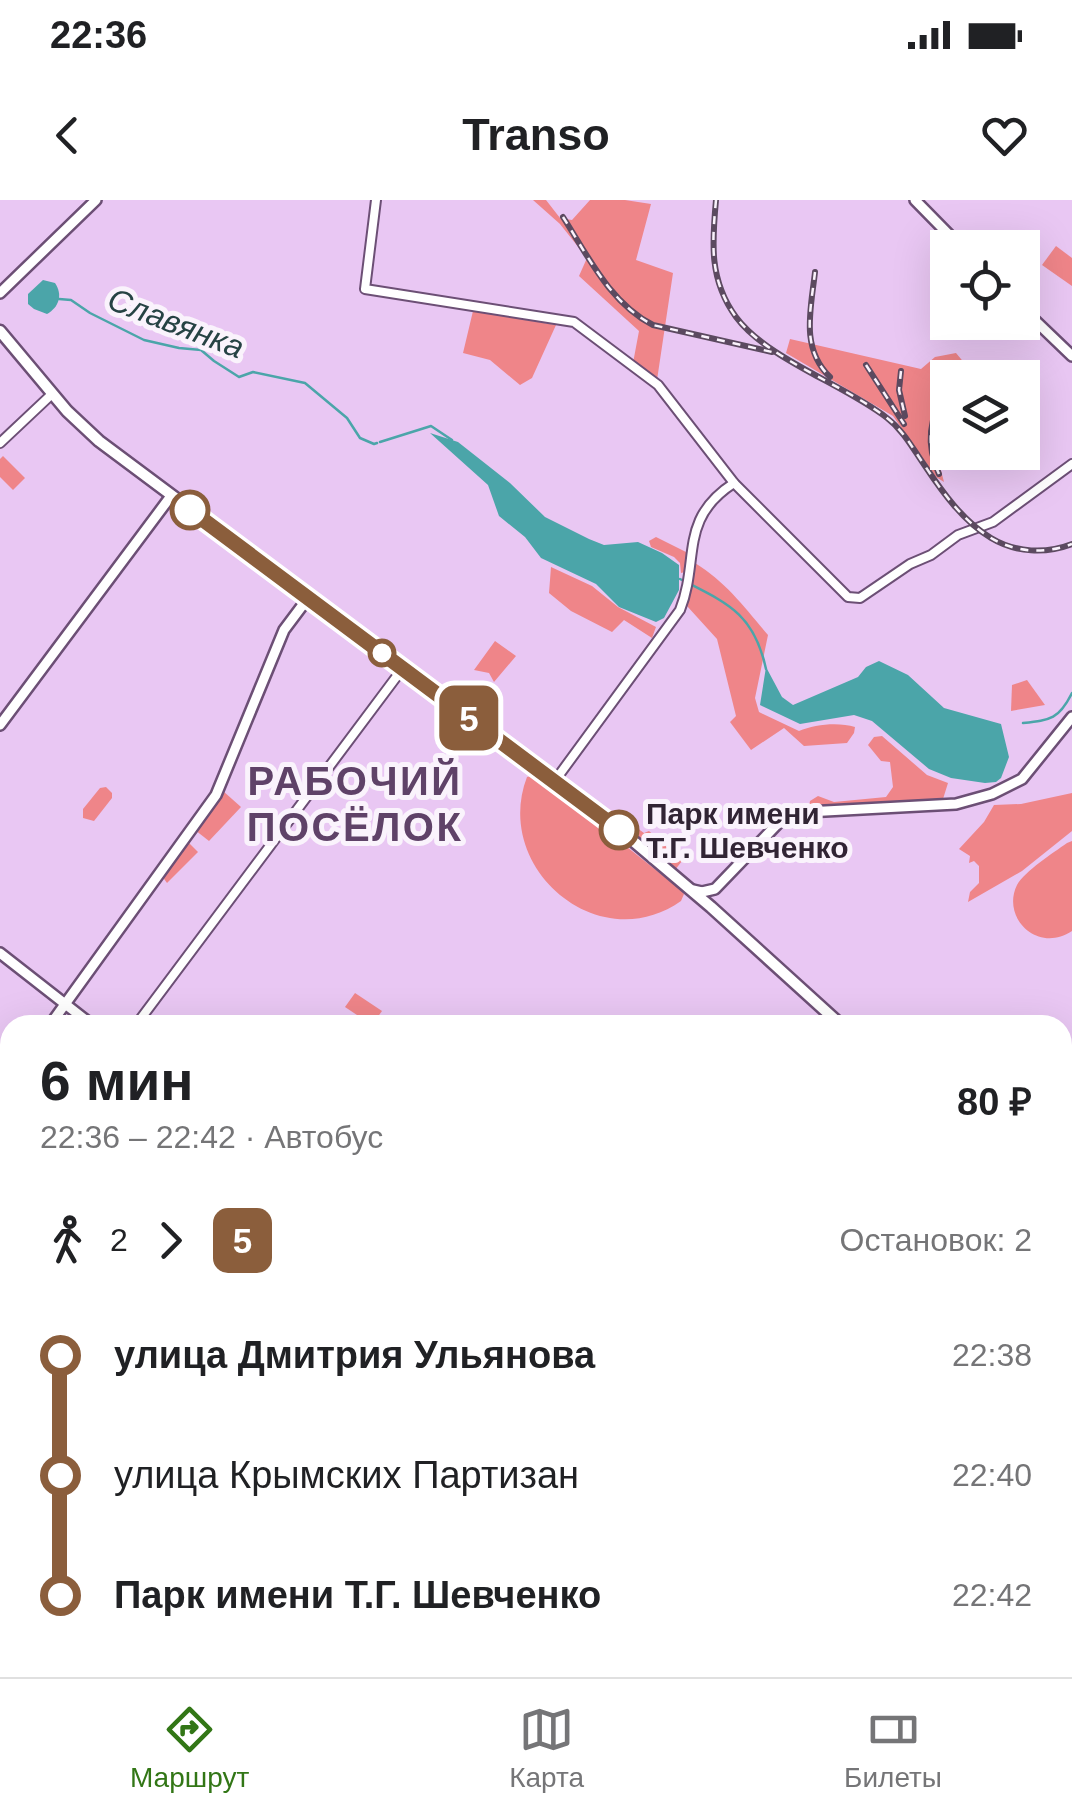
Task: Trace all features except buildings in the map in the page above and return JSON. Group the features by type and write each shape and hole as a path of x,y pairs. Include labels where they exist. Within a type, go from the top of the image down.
{"main road":[{"path":"0,293 96,200"},
{"path":"915,200 944,230"},
{"path":"1040,325 1072,356"},
{"path":"0,331 89,433 620,830 831,1015"},
{"path":"0,725 171,496"},
{"path":"57,1015 216,795 284,630 308,598"},
{"path":"688,888 702,892 715,888 788,813 956,804 992,794 1022,779 1072,718"},
{"path":"711,907 715,888"},
{"path":"0,953 79,1015"}],"street":[{"path":"376,200 365,289 574,322 658,385 734,484 852,598 860,598 958,535 993,522 1072,464"},
{"path":"0,443 52,394"},
{"path":"554,782 680,610 698,519 734,484"},
{"path":"143,1015 403,668"}],"shaded area":[{"path":"533,200 546,200 560,218 572,220 590,200 651,204 636,260 673,273 657,380 633,363 639,331 579,276 587,258 560,224"},
{"path":"1056,246 1072,258 1072,286 1042,265"},
{"path":"43,280 55,283 59,292 57,304 47,314 28,304 28,294"},
{"path":"473,311 556,325 532,378 520,385 490,360 463,353"},
{"path":"790,339 921,369 930,361 930,468 893,416 786,353"},
{"path":"956,353 962,360 932,360 935,357"},
{"path":"430,433 458,442 545,517 604,545 638,542 679,565 679,590 664,618 656,622 619,607 596,584 541,558 525,537 499,516 488,485"},
{"path":"3,456 25,478 13,490 0,477"},
{"path":"931,470 941,470 944,482"},
{"path":"656,537 688,553 685,572 681,573 680,563 674,557 651,547 649,541"},
{"path":"695,563 726,587 768,635 755,698 759,712 799,731 827,724 855,727 847,743 804,746 784,728 751,750 730,722 736,716 717,639 687,606"},
{"path":"551,567 592,586 618,607 656,627 652,638 624,620 612,632 571,611 549,593"},
{"path":"495,641 516,656 494,682 489,673 474,670"},
{"path":"879,661 908,675 944,708 1001,724 1009,757 1001,778 985,783 951,778 929,769 872,721 854,715 800,724 760,705 766,667 782,697 793,705 858,677 866,667"},
{"path":"1027,680 1045,705 1011,711 1012,685"},
{"path":"882,736 927,775 948,783 943,799 809,806 818,796 834,802 886,797 893,787 890,762 881,761 868,745 874,737"},
{"path":"535,775 606,831 602,836 612,844 617,839 681,890 681,901 649,916 617,919 587,911 560,895 539,872 525,843 520,811 527,777"},
{"path":"106,787 112,798 94,821 83,818 83,809 100,788"},
{"path":"223,791 241,807 209,841 195,830"},
{"path":"1072,793 1072,831 1022,871 968,902 970,892 979,883 979,866 974,861 969,863 970,856 959,849 994,805 1021,804"},
{"path":"630,823 644,833 649,831 682,861 675,870 627,832"},
{"path":"186,840 198,852 167,883 162,876"},
{"path":"1072,841 1072,931 1059,937 1035,935 1025,929 1014,909 1017,885 1040,862"},
{"path":"355,993 382,1011 379,1015 357,1015 345,1007"}],"waterway":[{"name":"Славянка","path":"59,299 71,300 144,340 201,350 239,377 253,372 305,383 347,418 360,438 377,443"},
{"name":"Славянка","path":"380,442 431,426 452,440"},
{"name":"Славянка","path":"680,579 725,603 746,622 766,669"},
{"name":"Славянка","path":"1023,723 1053,717 1072,693"}],"railway":[{"path":"716,200 713,246 717,275 727,303 750,332 786,359 893,423 954,506 991,538 1031,550 1072,544"},
{"path":"563,217 601,277 638,316 653,325 772,352"},
{"path":"815,272 811,341 814,354 830,377"},
{"path":"866,365 904,424"},
{"path":"901,371 899,390 905,416"},
{"path":"938,470 939,474"}],"bus line":[{"name":"5","path":"190,510 619,830"}],"place":[{"name":"Парк имени Т.Г. Шевченко","path":"619,830"}],"district":[{"name":"РАБОЧИЙ ПОСЁЛОК","path":"355,804"}]}
